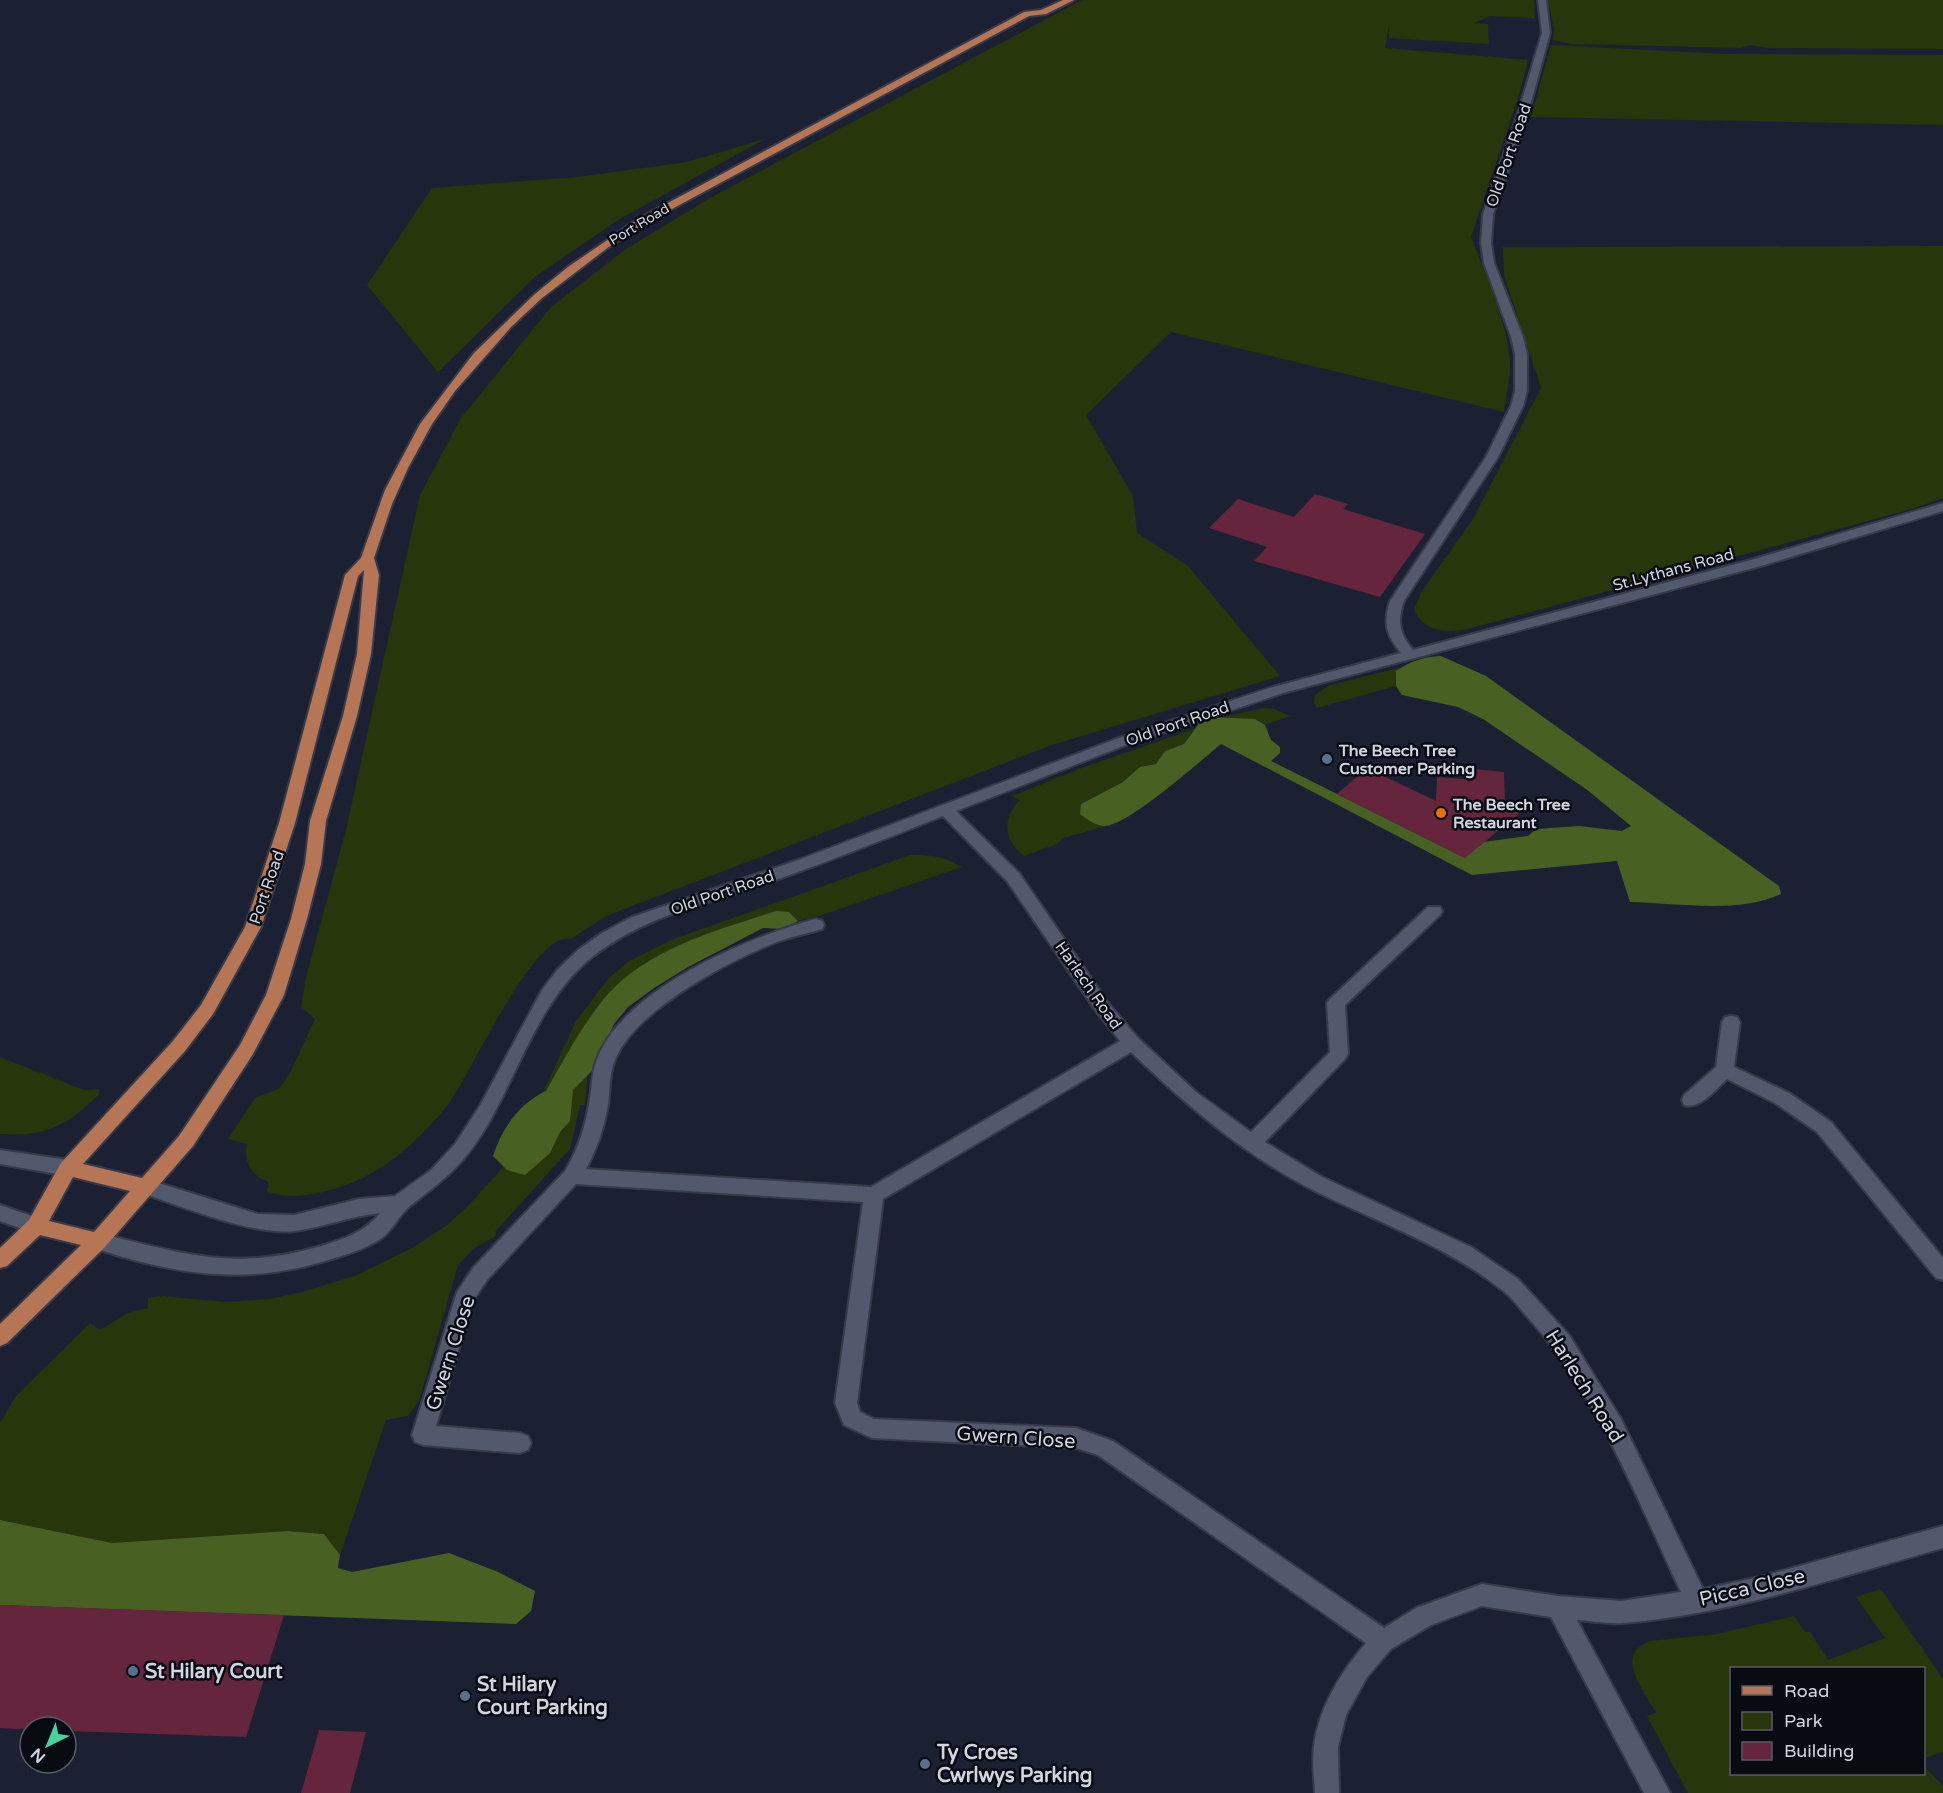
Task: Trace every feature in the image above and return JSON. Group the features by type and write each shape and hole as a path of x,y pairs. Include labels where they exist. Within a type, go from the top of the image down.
{"main road":[{"name":"Port Road","path":"0,1260 36,1226 68,1168 179,1046 207,1009 253,927 287,823 352,575 367,558 381,516 400,472 433,414 476,357 543,292 599,249 670,205 1032,9 1043,12 1070,0"},
{"name":"Port Road","path":"0,1337 98,1241 186,1141 247,1049 275,995 313,864 318,821 350,716 364,654 372,575 367,558"},
{"path":"68,1168 146,1187"},
{"path":"36,1226 98,1241"}],"street":[{"name":"Old Port Road","path":"98,1241 212,1268 274,1266 324,1255 372,1235 400,1203 440,1173 472,1135 543,1001 566,970 593,945 612,933 638,921 807,863 1195,716 1311,680 1409,654 1394,636 1391,626 1397,601 1492,457 1517,406 1521,391 1521,354 1489,263 1486,226 1488,214 1522,117 1546,33 1542,0"},
{"name":"St.Lythans Road","path":"1409,654 1744,566 1943,507"},
{"name":"Harlech Road","path":"945,809 1013,877 1102,1007 1132,1043 1189,1097 1252,1143 1315,1182 1464,1253 1511,1285 1562,1341 1613,1426 1698,1600"},
{"path":"1252,1143 1339,1054 1336,1003 1434,911"},
{"name":"Gwern Close","path":"520,1443 423,1435 464,1298 480,1274 572,1176 586,1155 596,1126 605,1061 613,1044 632,1021 677,987 741,951 768,938 816,925"},
{"path":"1691,1100 1725,1070 1731,1022"},
{"path":"572,1176 874,1195 1132,1043"},
{"path":"1725,1070 1782,1098 1824,1127 1943,1272"},
{"path":"0,1157 68,1168"},
{"path":"146,1187 258,1222 294,1223 359,1207 400,1203"},
{"name":"Gwern Close","path":"874,1195 846,1403 852,1418 872,1428 1076,1438 1105,1448 1383,1641"},
{"path":"0,1213 36,1226"},
{"name":"Picca Close","path":"1327,1793 1326,1747 1335,1711 1359,1669 1383,1641 1424,1616 1482,1595 1558,1607 1621,1612 1760,1588 1943,1537"},
{"path":"1558,1607 1658,1793"}],"green space":[{"path":"1082,0 1534,0 1535,18 1490,16 1474,23 1488,24 1489,44 1389,38 1389,26 1385,48 1528,60 1520,92 1471,237 1496,301 1506,336 1510,366 1504,412 1171,332 1086,415 1133,496 1137,533 1188,566 1280,676 1052,745 606,916 571,939 556,942 539,957 503,1009 446,1107 398,1156 354,1182 328,1191 293,1196 266,1191 269,1186 267,1181 261,1179 253,1171 247,1161 247,1144 228,1139 256,1097 279,1089 290,1073 315,1019 301,1007 306,977 346,830 420,495 461,418 551,307 626,249 710,198"},
{"path":"1548,0 1943,0 1943,49 1572,44 1553,40 1554,29"},
{"path":"1551,45 1725,54 1943,55 1943,125 1531,117"},
{"path":"765,139 618,220 536,276 438,372 367,285 432,188 578,177 687,162"},
{"path":"1943,246 1943,498 1912,509 1464,630 1449,631 1434,628 1428,626 1418,616 1414,609 1422,591 1473,519 1541,388 1504,275 1503,247"},
{"path":"1441,656 1486,676 1779,886 1781,894 1746,904 1727,906 1630,902 1617,861 1472,875 1221,744 1164,791 1116,823 1098,825 1080,814 1081,804 1123,782 1140,767 1156,764 1165,751 1184,744 1200,722 1215,717 1255,719 1265,725 1271,740 1280,747 1280,753 1271,761 1465,858 1483,842 1528,836 1536,829 1579,826 1622,831 1631,826 1586,789 1483,719 1458,707 1402,695 1396,686 1396,671 1417,660"},
{"path":"1402,667 1396,671 1396,686 1317,708 1314,703 1315,695 1328,686"},
{"path":"1263,708 1274,709 1290,716 1265,725 1255,719 1223,717"},
{"path":"1194,729 1184,744 1165,751 1156,764 1140,767 1123,782 1081,804 1097,824 1107,826 1063,838 1057,844 1024,856 1012,843 1007,829 1008,822 1010,814 1020,800 1012,796 1084,767"},
{"path":"910,855 937,857 962,867 819,916 798,921 789,912 625,978 594,1012 546,1091 588,1069 585,1105 580,1105 570,1149 495,1232 497,1235 473,1249 458,1265 419,1401 408,1416 386,1420 340,1555 324,1534 288,1531 111,1543 0,1520 0,1423 16,1396 90,1323 100,1330 128,1313 148,1308 148,1298 163,1296 224,1302 270,1299 302,1292 357,1275 412,1248 447,1225 468,1206 514,1155 576,1021 609,978 629,961 671,940"},
{"path":"776,911 789,912 798,921 783,929 763,928 688,967 628,1007 614,1024 594,1069 573,1090 570,1121 560,1132 550,1153 525,1175 507,1170 493,1156 512,1118 527,1103 546,1091 590,1017 608,994 625,978 644,964 686,942"},
{"path":"0,1057 84,1090 99,1089 99,1094 77,1114 55,1127 30,1134 0,1134"},
{"path":"0,1520 112,1543 288,1531 324,1534 340,1555 338,1568 352,1572 449,1553 498,1572 535,1591 531,1611 516,1624 0,1605"},
{"path":"1881,1589 1943,1679 1943,1752 1925,1758 1925,1667 1730,1667 1730,1775 1925,1775 1925,1767 1943,1786 1943,1793 1688,1793 1647,1716 1656,1713 1639,1684 1632,1664 1639,1647 1650,1641 1717,1634 1794,1616 1805,1632 1810,1632 1828,1660 1885,1638 1856,1597"}],"building":[{"path":"1315,494 1348,504 1343,509 1425,534 1380,597 1254,561 1267,547 1209,528 1238,499 1294,517"},
{"name":"The Beech Tree Restaurant","path":"1367,768 1436,801 1437,777 1464,779 1464,768 1504,772 1505,801 1531,804 1465,858 1337,794"},
{"name":"St Hilary Court","path":"0,1605 284,1615 246,1737 78,1731 78,1715 18,1715 18,1729 0,1728"},
{"path":"319,1730 366,1732 350,1793 301,1793"}],"place":[{"name":"The Beech Tree Customer Parking","path":"1327,759"},
{"name":"The Beech Tree Restaurant","path":"1441,813"},
{"name":"St Hilary Court","path":"133,1671"},
{"name":"St Hilary Court Parking","path":"465,1696"},
{"name":"Ty Croes Cwrlwys Parking","path":"925,1764"}]}
